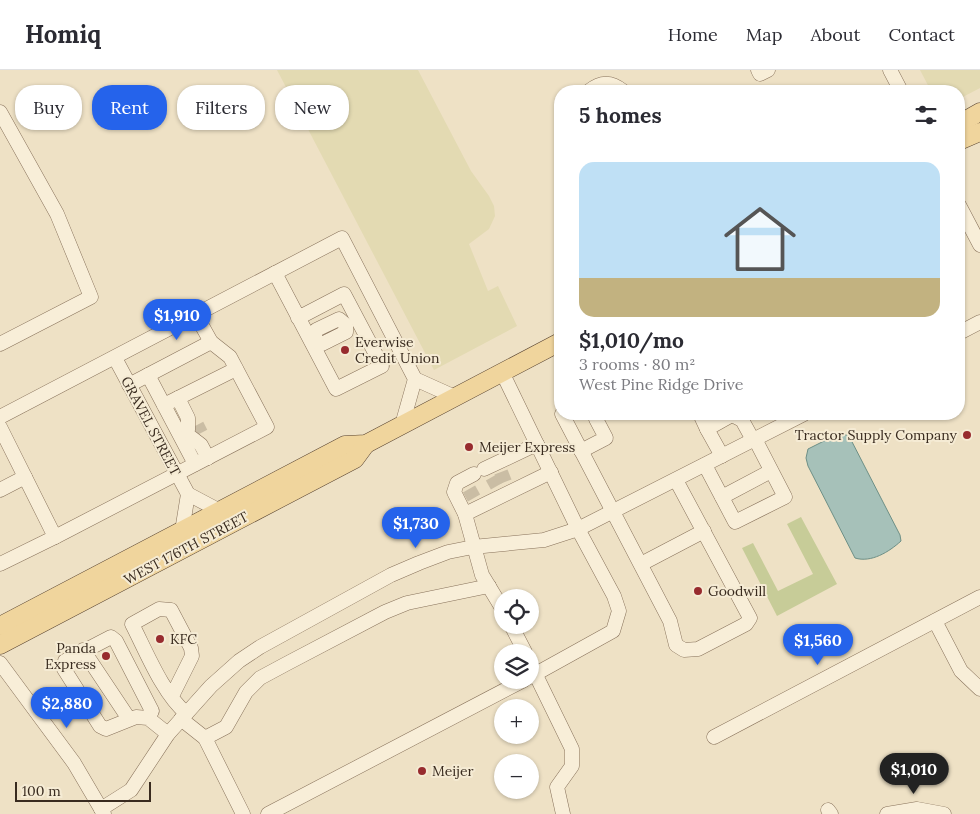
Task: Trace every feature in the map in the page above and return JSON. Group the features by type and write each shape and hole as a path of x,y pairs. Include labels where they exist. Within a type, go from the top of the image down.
{"main road":[{"path":"965,121 980,112"},
{"path":"965,138 980,132"},
{"name":"WEST 176TH STREET","path":"0,626 345,445 366,444 554,345"},
{"name":"WEST 176TH STREET","path":"0,645 355,459 366,444"}],"street":[{"path":"758,70 760,74 768,70"},
{"path":"890,70 898,85"},
{"path":"601,85 607,82 616,85"},
{"path":"0,112 57,214 91,297 0,344"},
{"path":"965,216 980,245"},
{"path":"0,418 342,238 415,379 455,397"},
{"path":"275,274 298,318 313,341 336,389 382,366 352,322 344,294 298,318"},
{"path":"0,564 267,427 230,357 211,342 196,315"},
{"path":"313,341 352,322"},
{"path":"965,327 980,322"},
{"path":"129,385 211,342"},
{"name":"GRAVEL STREET","path":"115,358 188,494"},
{"path":"164,405 236,369"},
{"path":"502,372 578,530 614,596 619,611 618,622 613,631 601,640 539,670"},
{"path":"148,375 164,405 202,461"},
{"path":"402,425 415,379"},
{"path":"178,398 195,432 202,461"},
{"path":"565,420 670,621 676,644 684,650 698,649 746,624 750,618 676,480"},
{"path":"581,452 606,438 596,420"},
{"path":"703,420 722,456"},
{"path":"707,429 722,420"},
{"path":"705,465 735,522 785,497 742,420"},
{"path":"0,663 69,757 102,812 131,790 168,734 218,680 260,646 391,575 448,552 474,547 544,540 578,530 792,420"},
{"path":"0,427 4,443 25,477 55,537"},
{"path":"465,514 486,484 537,444"},
{"path":"722,497 772,471"},
{"path":"494,594 482,575 465,514 454,492 457,483 486,484 551,472"},
{"path":"0,490 25,477"},
{"path":"182,531 188,494 220,511"},
{"path":"641,564 704,531"},
{"path":"205,738 226,727 246,692 260,678 286,664 385,612 407,603 489,586"},
{"path":"714,737 980,597"},
{"path":"174,692 192,656 191,648 171,610 163,610 132,624 174,692 184,716 205,738 243,814"},
{"path":"935,621 961,671 980,689"},
{"path":"148,718 152,711 116,641 111,637 65,661 64,669 100,726 106,729 136,717 148,718 168,734"},
{"path":"83,650 129,719"},
{"path":"268,814 502,689"},
{"path":"538,689 572,749 572,766 557,788 559,806 563,814"},
{"path":"887,814 917,809 944,814"}],"shaded area":[{"path":"277,70 418,70 471,171 494,206 495,216 489,229 469,244 488,291 498,286 517,326 434,370 308,130 349,130 349,85 285,85"},
{"path":"920,70 980,70 980,88 965,96 965,85 928,85"}],"green space":[{"path":"801,517 837,584 777,616 742,548 753,543 778,591 813,574 787,524"}],"water":[{"path":"840,433 849,436 900,535 901,541 880,556 867,559 855,558 808,466 806,458 808,449"}],"tunnel":[{"path":"197,425 201,433"},
{"path":"501,472 505,482"},
{"path":"492,477 497,486"},
{"path":"469,489 474,498"}],"place":[{"name":"Everwise Credit Union","path":"345,350"},
{"name":"Tractor Supply Company","path":"967,435"},
{"name":"Meijer Express","path":"469,447"},
{"name":"Goodwill","path":"698,591"},
{"name":"KFC","path":"160,639"},
{"name":"Panda Express","path":"106,656"},
{"name":"Meijer","path":"422,771"}]}
